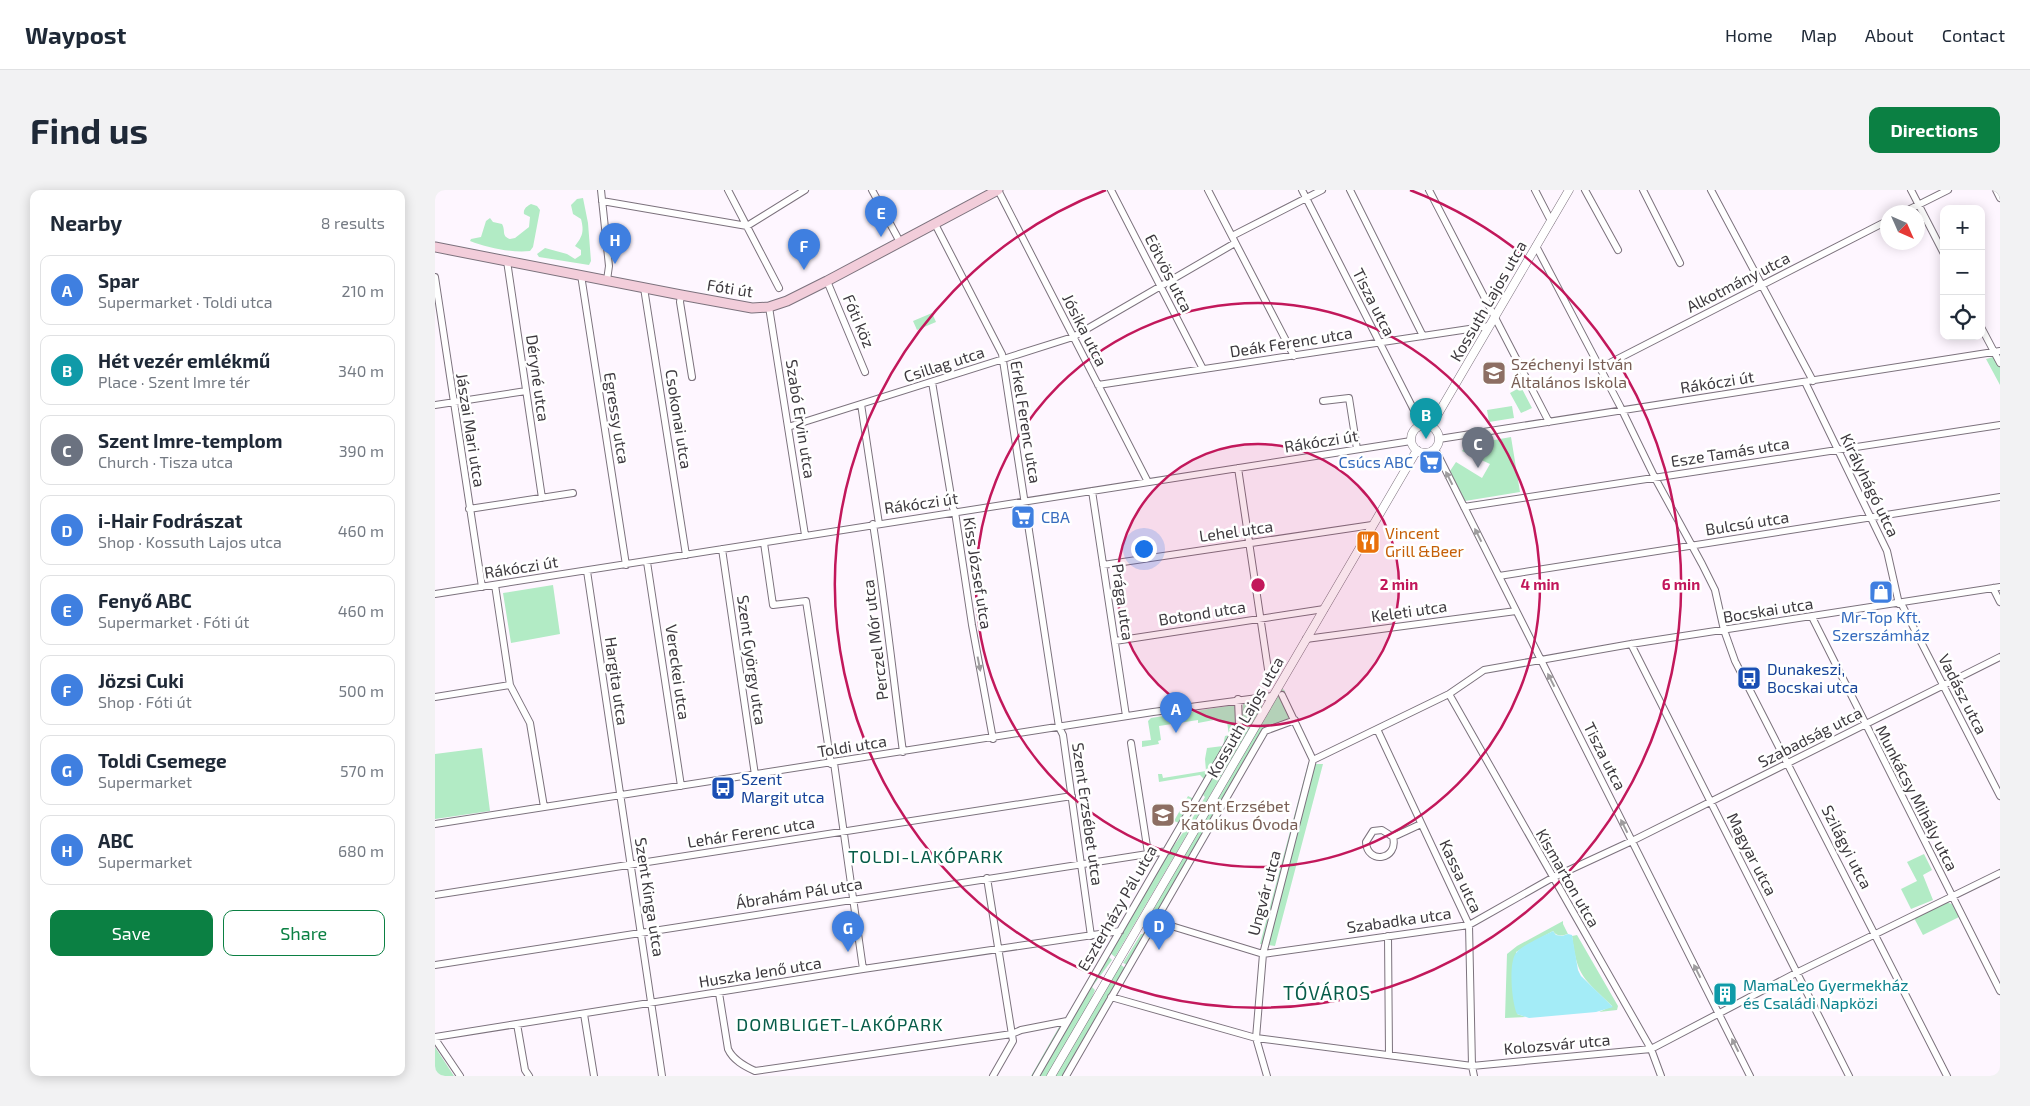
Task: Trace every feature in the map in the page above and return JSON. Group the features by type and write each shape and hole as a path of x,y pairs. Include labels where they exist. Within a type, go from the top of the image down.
{"main road":[{"name":"Fóti út","path":"435,247 752,308 769,307 787,301 827,281 995,191"}],"street":[{"path":"601,190 609,266 607,280"},
{"path":"728,190 779,288"},
{"path":"871,190 900,242"},
{"name":"Eötvös utca","path":"1111,190 1203,369"},
{"path":"1208,190 1293,356"},
{"name":"Tisza utca","path":"1302,190 1421,426"},
{"name":"Csillag utca","path":"788,427 1073,337 1160,286 1233,239 1322,190"},
{"path":"1350,190 1423,336"},
{"path":"1429,190 1549,422"},
{"path":"1535,190 1551,221"},
{"name":"Kossuth Lajos utca","path":"1431,426 1569,190"},
{"path":"1585,190 1617,250"},
{"path":"1643,190 1680,263"},
{"path":"1711,190 1813,381"},
{"path":"1911,190 1919,205 1948,190"},
{"path":"1996,190 2000,198"},
{"path":"602,201 747,226 802,191"},
{"name":"Jósika utca","path":"995,191 1148,482"},
{"path":"1925,217 1942,250"},
{"name":"Erkel Ferenc utca","path":"935,224 1003,360 1059,727"},
{"name":"Alkotmány utca","path":"1600,368 1880,225"},
{"name":"Szilágyi utca","path":"1536,246 1623,411 1655,478 1693,545 1715,590 1724,630 1735,661 1947,1076"},
{"name":"Déryné utca","path":"507,261 542,498"},
{"name":"Egressy utca","path":"581,275 626,565"},
{"name":"Jászai Mari utca","path":"435,278 482,587"},
{"name":"Fóti köz","path":"827,281 865,372"},
{"name":"Csokonai utca","path":"644,288 686,555"},
{"path":"681,295 680,302 691,377"},
{"name":"Szabó Ervin utca","path":"769,307 805,535"},
{"name":"Deák Ferenc utca","path":"1098,385 1489,326"},
{"path":"1985,333 1997,352 2000,363"},
{"name":"Rákóczi út","path":"1439,439 1997,352"},
{"name":"Kiss József utca","path":"931,382 955,512 971,625 993,738"},
{"name":"Királyhágó utca","path":"1805,382 1887,551 1900,604"},
{"path":"435,405 526,391"},
{"path":"1323,401 1349,398 1357,449"},
{"name":"Perczel Mór utca","path":"861,404 903,752"},
{"name":"Esze Tamás utca","path":"1464,507 2000,424"},
{"path":"1421,426 1431,426 1437,432 1439,439 1435,449 1428,452 1417,450 1411,441 1415,430 1421,426"},
{"name":"Rákóczi út","path":"435,594 1411,441"},
{"name":"Tisza utca","path":"1435,449 1750,1076"},
{"name":"Kossuth Lajos utca","path":"1051,1076 1277,695 1306,639 1417,450"},
{"path":"1238,468 1269,676"},
{"name":"Prága utca","path":"1093,491 1126,716"},
{"path":"469,510 573,493"},
{"name":"Bulcsú utca","path":"1499,576 2000,497"},
{"name":"Lehel utca","path":"1103,565 1372,525"},
{"path":"764,543 773,605 806,601 844,831 863,969"},
{"name":"Szent György utca","path":"722,549 755,775"},
{"name":"Vereckei utca","path":"647,562 681,786"},
{"name":"Hargita utca","path":"587,571 620,796"},
{"path":"495,585 510,685 530,723 544,808"},
{"path":"1997,588 2000,602"},
{"name":"Bocskai utca","path":"1313,760 1449,694 1484,670 1631,644 1997,588"},
{"name":"Vadász utca","path":"1900,604 2000,796"},
{"name":"Botond utca","path":"1115,641 1324,609"},
{"name":"Keleti utca","path":"1306,639 1516,611"},
{"name":"Munkácsy Mihály utca","path":"1812,617 2000,991"},
{"name":"Magyar utca","path":"1631,644 1849,1076"},
{"name":"Szabadság utca","path":"1632,841 2000,657"},
{"path":"435,697 510,685"},
{"name":"Kismarton utca","path":"1449,694 1651,1049 1661,1076"},
{"path":"1277,695 1295,720 1313,760"},
{"name":"Toldi utca","path":"435,824 1126,716 1277,695"},
{"name":"Eszterházy Pál utca","path":"1036,1076 1239,725 1238,700"},
{"name":"Kossuth Lajos utca","path":"1066,1076 1265,731 1295,720"},
{"name":"Szent Erzsébet utca","path":"1059,727 1063,736 1091,936"},
{"name":"Kassa utca","path":"1377,729 1469,924 1472,1066 1474,1076"},
{"path":"1131,743 1148,853"},
{"name":"Ungvár utca","path":"1267,1076 1257,1038 1263,954 1313,760"},
{"name":"Szent Kinga utca","path":"620,796 663,1076"},
{"name":"Lehár Ferenc utca","path":"435,895 1072,796"},
{"path":"1393,838 1421,824"},
{"path":"1373,831 1387,831 1393,838 1394,847 1389,855 1380,858 1375,857 1368,851 1366,842 1373,831"},
{"name":"Szabadka utca","path":"1155,922 1263,954 1469,924 1552,878 1632,841"},
{"name":"Ábrahám Pál utca","path":"435,965 1167,850"},
{"name":"Kolozsvár utca","path":"1111,997 1257,1038 1472,1066 1651,1049 1796,972 2000,873"},
{"path":"987,878 1013,1041 993,1076"},
{"name":"Huszka Jenő utca","path":"435,1038 863,969 1120,931"},
{"path":"1388,936 1389,1055"},
{"path":"719,993 728,1048 731,1055 745,1067 755,1071 1012,1034 1021,1030 1067,1021"},
{"path":"584,1014 594,1076"},
{"path":"517,1024 525,1070 529,1076"},
{"path":"435,1038 459,1076"}],"green space":[{"path":"583,198 588,223 591,261 589,265 539,257 537,254 545,248 567,254 575,259 581,255 581,250 575,246 583,230 582,223 581,219 573,214 571,205 577,199"},
{"path":"531,204 537,206 540,210 533,247 530,251 500,249 470,241 471,239 481,237 486,221 490,218 493,222 502,224 507,238 515,238 529,227 530,217 524,214 524,212"},
{"path":"932,313 936,322 917,330 913,321"},
{"path":"2000,355 2000,385 1986,359"},
{"path":"1521,387 1532,408 1521,413 1510,393"},
{"path":"1512,406 1514,418 1489,422 1487,410"},
{"path":"1511,437 1520,492 1465,501 1450,471 1456,462 1482,478 1490,464 1462,451 1467,445"},
{"path":"553,585 560,634 511,643 503,593"},
{"path":"1282,688 1285,691 1289,719 1262,731 1128,965 1123,963 1141,934 1143,934 1147,927 1145,926 1172,874"},
{"path":"1257,701 1262,704 1262,707 1115,957 1110,953 1170,851 1205,797 1203,795 1240,730 1243,704"},
{"path":"1234,705 1236,708 1236,727 1205,780 1200,775 1159,782 1158,774 1162,774 1163,778 1206,771 1205,759 1207,748 1223,746 1225,736 1229,735 1227,722 1223,723 1219,719 1198,723 1198,720 1159,726 1161,740 1158,741 1159,744 1142,747 1142,741 1151,740 1148,721 1151,718"},
{"path":"482,748 490,811 435,819 435,754"},
{"path":"1308,764 1323,764 1275,946 1260,944"},
{"path":"1188,796 1194,799 1179,823 1174,821"},
{"path":"1924,854 1932,870 1923,875 1933,900 1911,909 1901,889 1917,881 1907,862"},
{"path":"1946,902 1952,904 1959,917 1923,935 1914,918"},
{"path":"1563,921 1568,934 1560,936 1553,931 1516,952 1517,1014 1526,1017 1505,1018 1507,954 1517,946"},
{"path":"1577,935 1618,1006 1617,1010 1599,1012 1612,1006 1588,983 1579,969 1572,936"},
{"path":"1108,956 1112,960 1092,987 1095,990 1091,1000 1047,1076 1031,1076 1059,1027 1065,1030"},
{"path":"1120,964 1126,969 1063,1076 1054,1076"},
{"path":"435,1047 454,1076 435,1076"}],"water":[{"path":"1553,931 1556,935 1572,935 1578,970 1581,976 1613,1007 1596,1012 1529,1018 1517,1014 1511,974 1516,953 1533,941"}],"place":[{"name":"Fenyő ABC","path":"881,237"},
{"name":"ABC","path":"615,264"},
{"name":"Jözsi Cuki","path":"804,270"},
{"name":"Széchenyi István Általános Iskola","path":"1494,373"},
{"name":"Hét vezér emlékmű","path":"1426,439"},
{"name":"Csúcs ABC","path":"1431,462"},
{"name":"Szent Imre-templom","path":"1478,468"},
{"name":"CBA","path":"1023,517"},
{"name":"Vincent Grill &Beer","path":"1368,542"},
{"name":"Mr-Top Kft. Szerszámház","path":"1881,592"},
{"name":"Dunakeszi, Bocskai utca","path":"1749,678"},
{"name":"Spar","path":"1176,733"},
{"name":"Szent Margit utca","path":"723,788"},
{"name":"Szent Erzsébet Katolikus Óvoda","path":"1163,815"},
{"name":"i-Hair Fodrászat","path":"1159,950"},
{"name":"Toldi Csemege","path":"848,952"},
{"name":"MamaLeo Gyermekház és Családi Napközi","path":"1725,994"}],"district":[{"name":"TOLDI-LAKÓPARK","path":"926,857"},
{"name":"TÓVÁROS","path":"1327,993"},
{"name":"DOMBLIGET-LAKÓPARK","path":"840,1025"}]}
